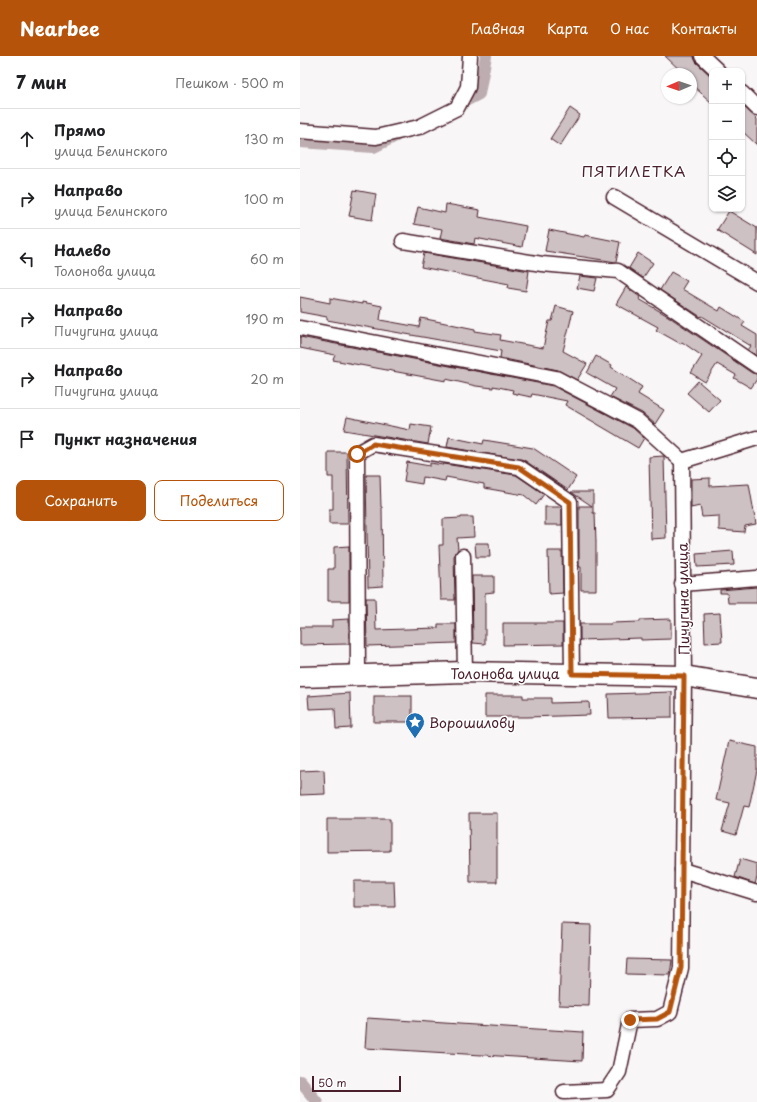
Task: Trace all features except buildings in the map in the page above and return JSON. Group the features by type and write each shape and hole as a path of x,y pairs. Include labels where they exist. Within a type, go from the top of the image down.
{"main road":[{"name":"Толонова улица","path":"300,677 465,672 684,676 757,688"}],"street":[{"path":"300,131 376,137 418,128 457,108 468,87 470,56"},
{"path":"702,56 715,68"},
{"path":"745,97 757,108"},
{"path":"614,197 757,282"},
{"path":"403,241 542,264 618,271 757,366"},
{"path":"300,328 556,378 638,421 682,462 757,438"},
{"path":"358,675 357,454 373,444 519,467 570,502 572,674"},
{"name":"Пичугина улица","path":"564,1092 610,1096 619,1072 630,1020 657,1019 670,1012 681,968 684,676 682,462"},
{"path":"463,556 465,672"},
{"path":"682,584 757,578"},
{"path":"682,870 757,893"}],"waterway":[{"path":"456,106 479,94 486,56"},
{"path":"300,142 374,147 396,136"},
{"path":"300,1081 317,1102"}],"place":[{"name":"Ворошилову","path":"415,739"}],"district":[{"name":"ПЯТИЛЕТКА","path":"634,170"}],"route":[{"path":"357,454 373,444 519,467 570,502 572,674 684,676 681,968 670,1012 657,1019 630,1020"}]}
